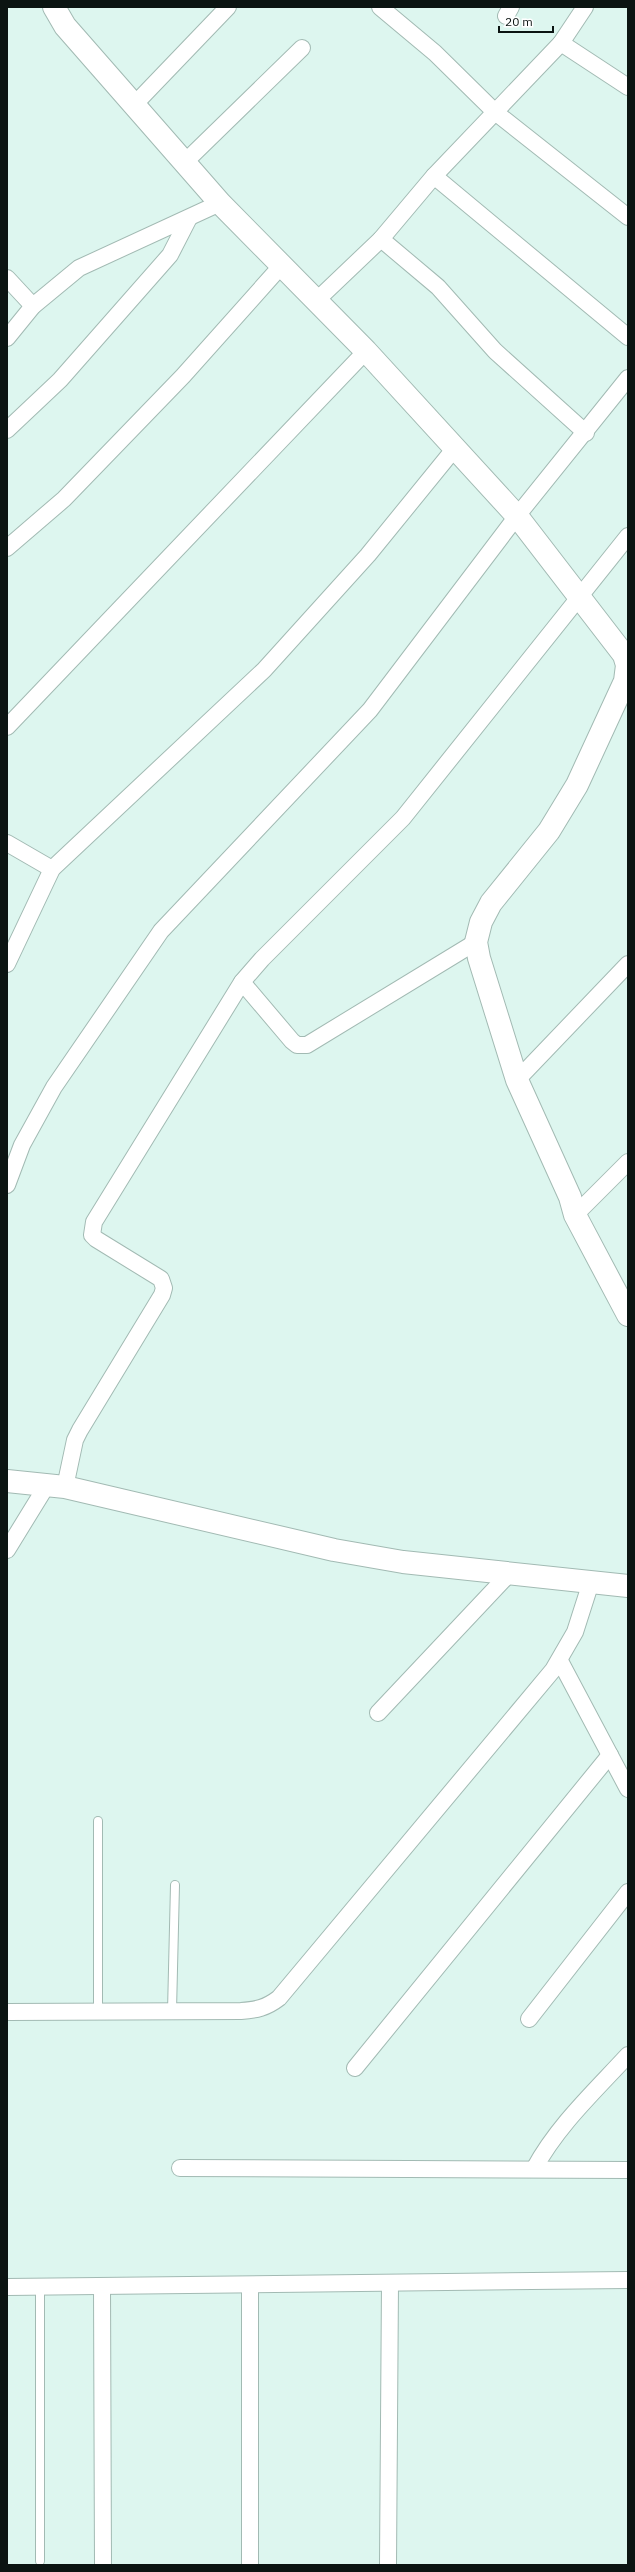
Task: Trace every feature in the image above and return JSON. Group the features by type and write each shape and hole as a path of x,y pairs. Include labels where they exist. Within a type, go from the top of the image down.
{"main road":[{"path":"54,7 65,26 220,203 366,351 517,516 578,598 618,646 628,665 619,695 577,785 550,831 490,904 481,922 476,942 478,958 517,1080 570,1197 575,1214 628,1315"},
{"path":"7,1481 56,1486 334,1550 411,1563 628,1586"}],"street":[{"path":"134,105 228,7"},
{"path":"380,7 436,53 495,112 628,218"},
{"path":"317,300 381,238 434,176 561,42 586,7"},
{"path":"561,42 628,87"},
{"path":"184,163 302,48"},
{"path":"434,176 628,336"},
{"path":"7,338 33,306 79,268 220,203"},
{"path":"7,430 60,380 170,255 189,218"},
{"path":"381,238 438,287 495,351 586,433"},
{"path":"7,548 75,488 183,376 282,265"},
{"path":"7,278 33,306"},
{"path":"7,728 366,351"},
{"path":"7,1185 22,1145 54,1087 161,931 370,710 517,516 586,433 628,378"},
{"path":"7,964 52,869 264,670 368,555 454,448"},
{"path":"7,1550 56,1486 80,1430 162,1295 164,1288 161,1279 96,1239 92,1235 91,1228 242,982 262,959 403,818 628,536"},
{"path":"7,843 52,869"},
{"path":"242,982 292,1041 297,1045 307,1045 476,942"},
{"path":"517,1080 628,964"},
{"path":"575,1214 628,1162"},
{"path":"378,1713 509,1574"},
{"path":"7,2012 258,2010 279,1998 560,1661 575,1632 591,1582"},
{"path":"560,1661 628,1789"},
{"path":"355,2068 610,1755"},
{"path":"529,2019 628,1892"},
{"path":"534,2169 547,2144 562,2125 628,2055"},
{"path":"180,2168 628,2170"},
{"path":"7,2286 102,2287 628,2280"},
{"path":"388,2565 390,2283"},
{"path":"250,2285 250,2565"},
{"path":"102,2287 102,2565"}],"lane":[{"path":"98,1821 98,2011"},
{"path":"172,2011 175,1885"},
{"path":"40,2287 40,2561"}]}
